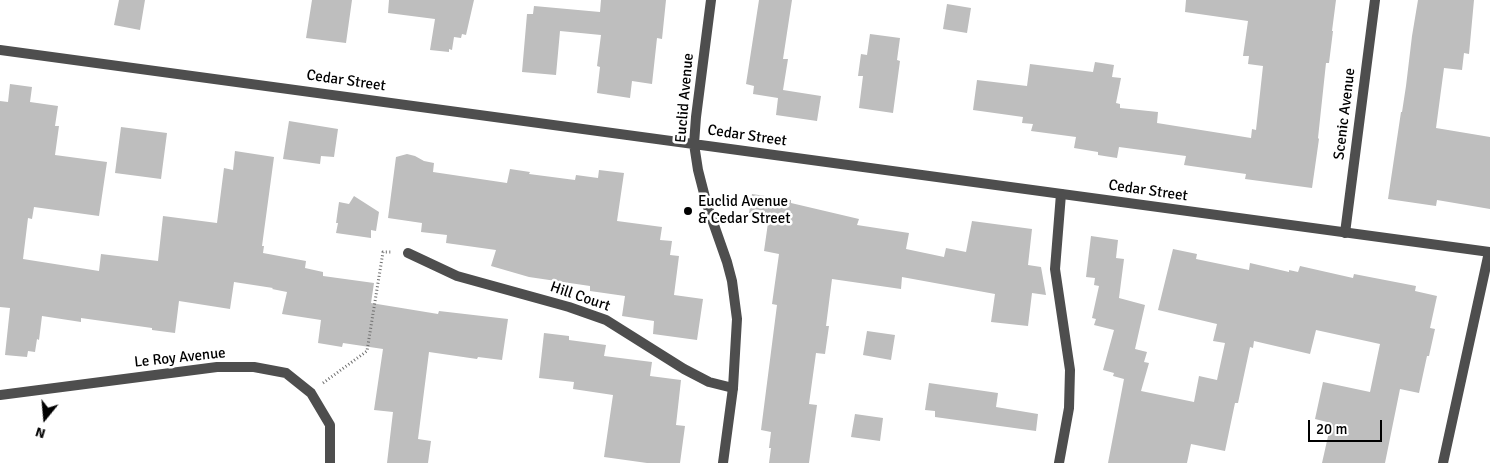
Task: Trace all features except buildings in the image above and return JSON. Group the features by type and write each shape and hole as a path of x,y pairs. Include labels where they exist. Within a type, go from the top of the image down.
{"street":[{"name":"Euclid Avenue","path":"711,0 694,144 698,170 707,205 732,281 737,318 733,388 722,463"},
{"name":"Scenic Avenue","path":"1345,233 1375,0"},
{"name":"Cedar Street","path":"0,50 1489,252"},
{"path":"1059,463 1069,408 1070,370 1055,269 1061,194"},
{"path":"1443,463 1489,252"},
{"name":"Hill Court","path":"408,253 457,276 569,307 606,320 684,369 709,382 733,388"},
{"name":"Le Roy Avenue","path":"0,395 217,366 254,367 286,373 311,393 330,425 330,463"}],"path":[{"path":"311,393 367,352 383,252"}],"place":[{"name":"Euclid Avenue & Cedar Street","path":"688,211"}]}
